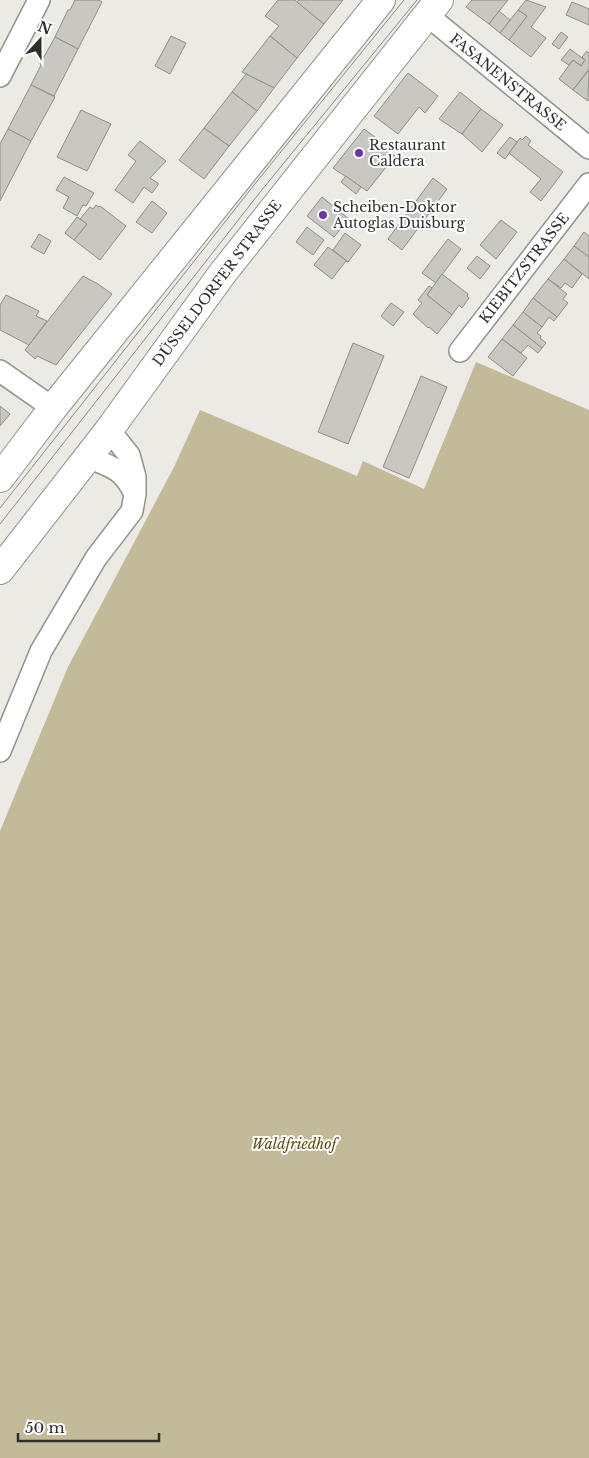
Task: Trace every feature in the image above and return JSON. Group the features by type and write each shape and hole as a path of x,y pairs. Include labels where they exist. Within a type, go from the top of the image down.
{"main road":[{"path":"0,478 53,408 381,0"},
{"name":"DÜSSELDORFER STRASSE","path":"0,570 109,430 222,274 433,8"}],"street":[{"path":"0,76 40,0"},
{"name":"FASANENSTRASSE","path":"433,8 589,148"},
{"name":"KIEBITZSTRASSE","path":"460,351 589,184"},
{"path":"0,371 53,408"},
{"path":"0,751 41,651 96,558 132,511 135,477 129,455 109,430"},
{"path":"88,457 119,470 135,494"}],"green space":[{"name":"Waldfriedhof","path":"476,362 589,410 589,1458 0,1458 0,831 68,667 174,467 200,410 357,476 363,461 424,489"}],"building":[{"path":"75,0 99,0 102,2 78,49 55,37"},
{"path":"278,0 295,0 324,24 297,58 270,36 279,26 265,16"},
{"path":"299,0 343,0 324,24 297,2"},
{"path":"472,0 508,0 489,24 466,7"},
{"path":"526,0 546,7 531,27 546,38 531,57 509,40 527,16 518,10"},
{"path":"572,2 589,9 589,25 566,15"},
{"path":"518,10 527,16 509,40 500,33"},
{"path":"499,11 510,20 500,33 489,24"},
{"path":"561,32 568,37 559,49 552,44"},
{"path":"171,36 186,43 170,74 155,66"},
{"path":"270,36 297,58 274,88 242,72"},
{"path":"55,37 78,49 54,96 31,85"},
{"path":"570,49 585,60 581,66 573,60 569,65 561,60"},
{"path":"587,51 589,53 589,69 573,90 559,79 573,60 581,66 585,60 582,57"},
{"path":"589,72 588,101 573,90"},
{"path":"408,73 438,96 425,113 419,107 398,134 374,116"},
{"path":"246,74 274,88 257,111 232,92"},
{"path":"31,85 55,97 31,141 8,129"},
{"path":"232,92 257,111 229,146 204,128"},
{"path":"460,92 481,109 462,134 439,119"},
{"path":"481,109 503,125 482,152 462,134"},
{"path":"81,110 111,124 87,171 57,157"},
{"path":"204,128 229,146 204,179 179,160"},
{"path":"8,129 31,141 0,201 0,144"},
{"path":"364,129 375,137 373,139 395,156 367,191 333,168"},
{"path":"526,136 531,141 528,145 563,172 541,201 530,192 541,179 509,153 520,138 522,140"},
{"path":"510,137 517,142 505,159 497,153"},
{"path":"140,141 166,161 150,178 158,183 152,193 144,187 133,203 115,190 136,161 128,155"},
{"path":"346,176 361,187 356,194 341,182"},
{"path":"64,177 94,193 86,206 83,205 77,216 63,208 69,197 56,190"},
{"path":"433,178 447,189 402,250 388,239"},
{"path":"322,197 349,219 334,237 307,216"},
{"path":"152,201 167,213 152,233 136,222"},
{"path":"96,205 126,226 100,260 74,240 87,224 80,219 90,207 93,209"},
{"path":"77,217 87,224 74,240 65,233"},
{"path":"501,220 517,232 496,259 480,245"},
{"path":"307,227 324,240 313,255 296,242"},
{"path":"584,232 589,236 589,257 574,246"},
{"path":"345,233 361,245 348,262 333,250"},
{"path":"39,234 51,241 44,254 31,247"},
{"path":"448,239 461,249 436,283 422,273"},
{"path":"574,246 589,257 589,279 564,259"},
{"path":"328,247 348,262 346,261 332,279 314,265"},
{"path":"477,256 490,266 480,279 467,268"},
{"path":"564,259 582,274 572,288 565,283 561,288 548,279"},
{"path":"442,274 468,294 469,298 462,308 459,305 452,315 427,295"},
{"path":"83,276 112,294 56,365 37,356 35,359 25,350"},
{"path":"548,279 567,294 563,299 568,303 557,317 533,298"},
{"path":"429,286 432,288 427,295 452,315 437,334 413,314 422,303 418,300"},
{"path":"6,295 39,311 36,316 47,321 29,345 0,330 0,305"},
{"path":"533,298 557,317 554,321 549,317 542,327 523,312"},
{"path":"391,303 404,312 393,326 381,316"},
{"path":"523,312 542,327 537,333 546,343 542,348 513,325"},
{"path":"513,325 542,348 538,353 528,345 521,353 502,339"},
{"path":"502,339 527,358 513,376 488,357"},
{"path":"353,343 384,356 348,444 318,432"},
{"path":"421,376 447,387 409,478 383,467"},
{"path":"0,406 10,414 0,426"}],"tram line":[{"path":"0,508 254,185 404,0"},
{"path":"0,524 261,191 417,0"}],"place":[{"name":"Restaurant Caldera","path":"359,153"},
{"name":"Scheiben-Doktor Autoglas Duisburg","path":"323,215"}]}
